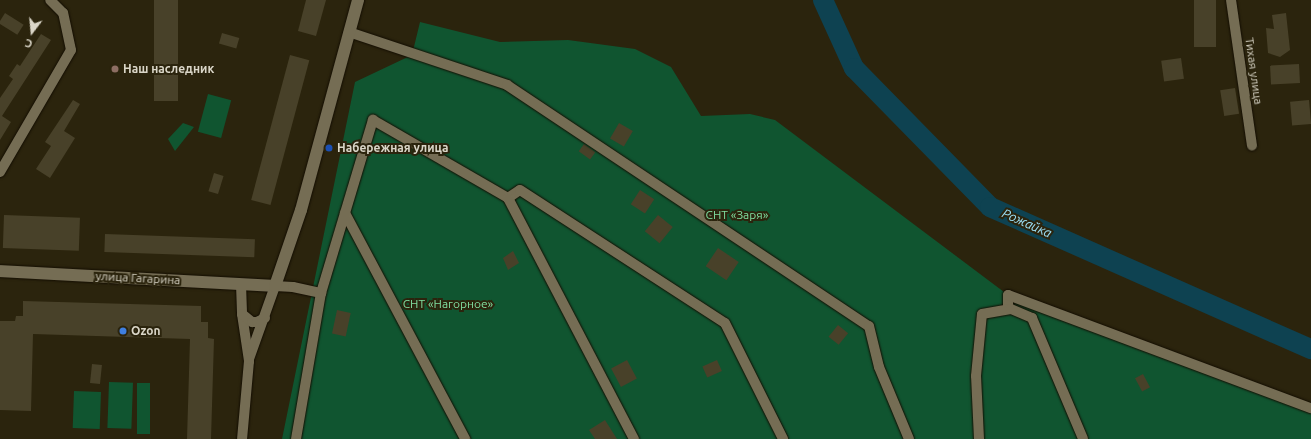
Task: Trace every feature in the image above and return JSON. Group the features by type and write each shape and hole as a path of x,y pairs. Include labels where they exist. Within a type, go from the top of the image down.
{"street":[{"path":"0,172 71,50 63,13 50,0"},
{"path":"248,361 265,318 301,210 358,0"},
{"name":"Тихая улица","path":"1231,0 1252,145"},
{"path":"349,32 507,85 869,326 879,367 909,439"},
{"path":"296,439 321,293 373,120 508,198 634,439"},
{"path":"508,198 520,190 725,323 783,439"},
{"path":"345,214 465,439"},
{"name":"улица Гагарина","path":"0,271 275,286"},
{"path":"241,284 242,314 248,361 242,439"},
{"path":"275,286 294,287 321,293"},
{"path":"1008,309 1008,295 1311,408"},
{"path":"979,439 976,376 982,314 1008,309 1032,318 1083,439"},
{"path":"242,314 252,322 257,322 265,318"}],"green space":[{"name":"СНТ «Нагорное»","path":"420,22 500,42 568,40 635,49 671,67 701,116 750,114 775,120 1008,295 1311,406 1311,439 282,439 355,82 412,55"},
{"path":"208,94 231,100 221,138 198,132"},
{"path":"183,123 194,127 175,151 168,139"},
{"path":"109,382 133,383 131,429 107,428"},
{"path":"137,383 150,383 150,434 137,434"},
{"path":"74,391 101,392 100,429 73,428"}],"building":[{"path":"154,0 178,0 178,101 154,101"},
{"path":"306,0 326,0 316,36 298,31"},
{"path":"1194,0 1216,0 1216,47 1194,47"},
{"path":"5,13 24,25 17,35 0,24 0,21"},
{"path":"1286,13 1290,50 1280,57 1268,53 1266,28 1274,29 1272,15"},
{"path":"222,33 239,38 236,49 219,44"},
{"path":"41,34 51,40 2,116 11,122 0,140 0,98 13,79 9,76 17,64 20,66"},
{"path":"290,55 309,60 270,205 251,200"},
{"path":"1181,58 1184,79 1164,82 1161,61"},
{"path":"1299,64 1300,83 1271,84 1270,66"},
{"path":"1235,88 1239,114 1224,116 1220,90"},
{"path":"73,100 80,104 64,131 75,138 50,178 36,169 51,146 45,142"},
{"path":"1309,100 1311,124 1292,126 1290,102"},
{"path":"619,123 633,131 624,147 610,139"},
{"path":"584,144 595,152 590,160 579,151"},
{"path":"214,173 224,176 218,194 208,191"},
{"path":"640,190 654,199 645,214 631,204"},
{"path":"4,215 80,218 79,251 3,248"},
{"path":"658,215 673,227 660,243 645,231"},
{"path":"105,234 255,239 254,257 104,252"},
{"path":"718,248 739,262 726,280 706,266"},
{"path":"513,251 519,263 508,270 503,258"},
{"path":"23,301 201,306 201,322 208,322 208,338 214,339 211,439 187,439 190,339 33,334 31,411 0,410 0,321 15,321 16,316 23,316"},
{"path":"337,310 351,313 346,336 332,333"},
{"path":"838,325 848,333 839,345 829,337"},
{"path":"627,360 637,379 621,387 611,368"},
{"path":"717,360 722,371 707,377 702,367"},
{"path":"92,364 102,365 100,384 90,383"},
{"path":"1143,374 1150,387 1142,391 1135,378"},
{"path":"605,420 617,439 595,439 589,430"}],"waterway":[{"name":"Рожайка","path":"823,0 854,68 990,207 1311,349"}],"place":[{"name":"Наш наследник","path":"115,69"},
{"name":"Набережная улица","path":"329,148"},
{"name":"Ozon","path":"123,331"}],"park label":[{"name":"СНТ «Заря»","path":"737,215"}]}
